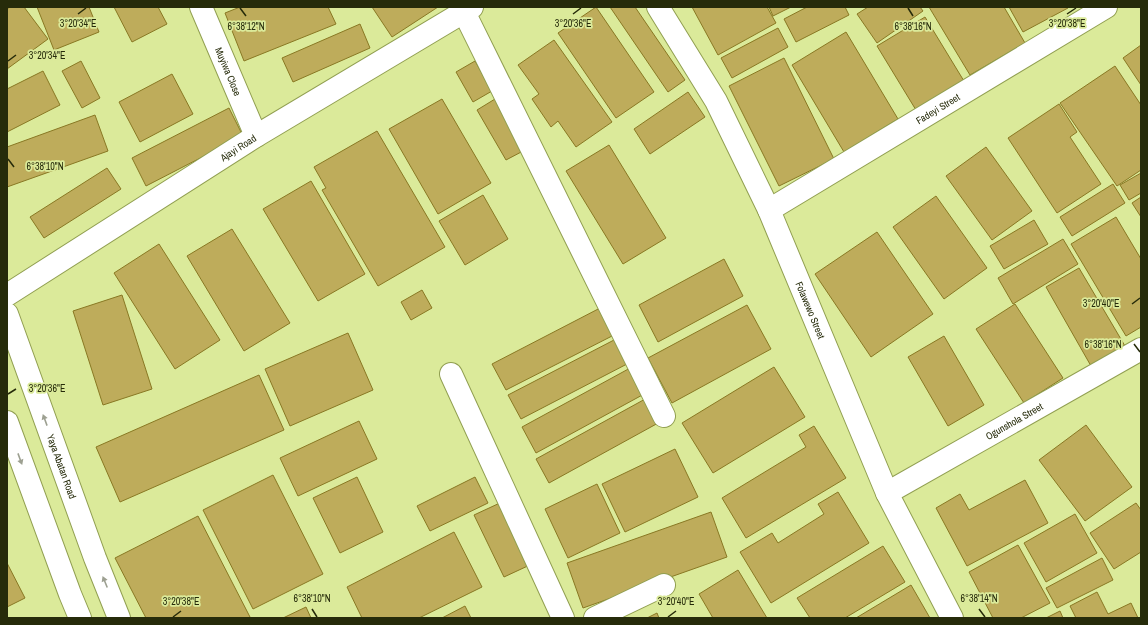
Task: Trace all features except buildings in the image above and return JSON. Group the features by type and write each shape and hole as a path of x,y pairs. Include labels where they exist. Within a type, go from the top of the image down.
{"street":[{"name":"Muyiwa Close","path":"202,7 256,136"},
{"name":"Folawewo Street","path":"658,7 716,101 769,210 887,493 952,618"},
{"name":"Fadeyi Street","path":"769,210 1106,7"},
{"name":"Ajayi Road","path":"7,295 256,136 468,10"},
{"path":"468,10 664,416"},
{"name":"Yaya Abatan Road","path":"7,314 95,558 119,618"},
{"name":"Ogunshola Street","path":"887,493 1141,349"},
{"path":"451,374 563,618"},
{"path":"7,422 80,618"},
{"path":"595,618 664,585"}]}
